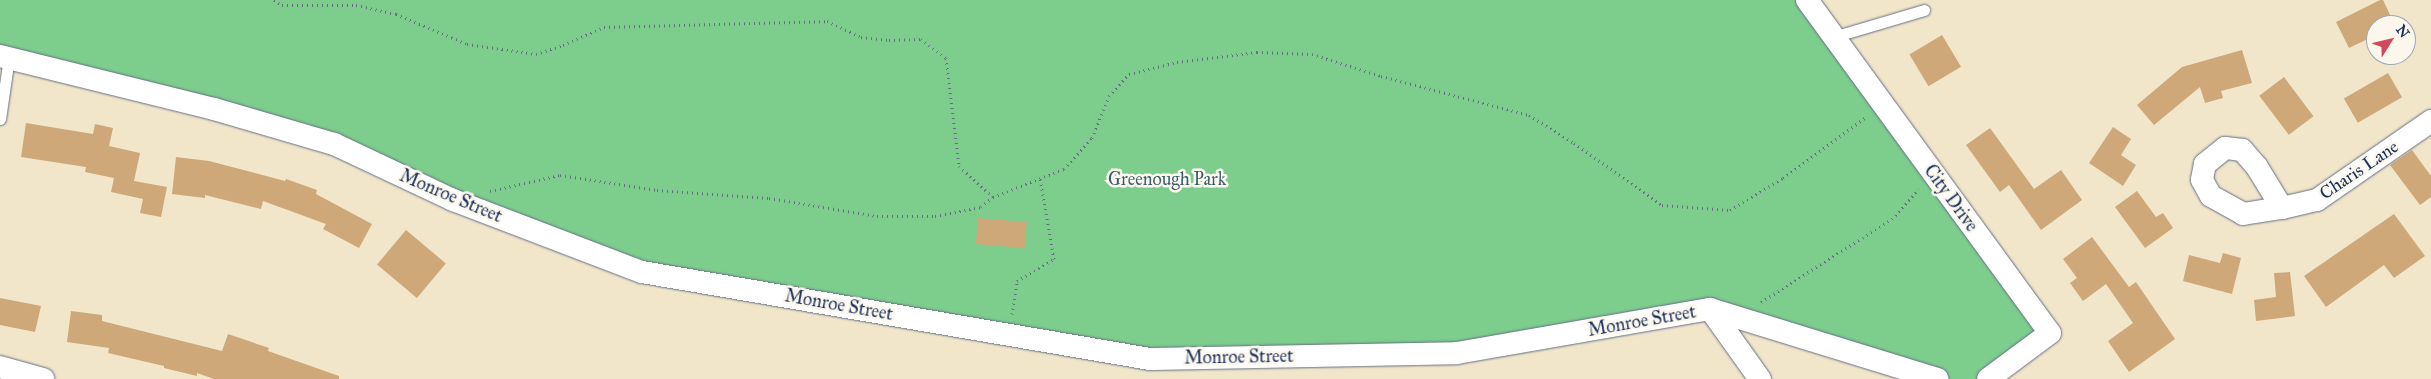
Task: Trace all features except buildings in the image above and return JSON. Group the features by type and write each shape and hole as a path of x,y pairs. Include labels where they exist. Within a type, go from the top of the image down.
{"street":[{"name":"City Drive","path":"1807,0 1881,104 2050,333 1988,379"},
{"name":"Monroe Street","path":"4,56 214,109 334,144 453,200 642,272 1150,358 1457,353 1710,309"},
{"name":"Charis Lane","path":"2282,208 2317,200 2431,121"},
{"path":"1710,309 1937,379"},
{"path":"1710,309 1760,379"},
{"path":"0,367 43,379"}],"lane":[{"path":"1833,37 1924,10"},
{"path":"0,119 4,56"}],"path":[{"path":"274,0 282,5 356,5 396,14 467,44 536,54 563,45 604,27 827,21 861,37 921,39 946,58 959,166 993,197"},
{"path":"453,200 560,175 658,190 769,198 877,216 935,216 981,207 993,197 1064,169 1092,138 1109,96 1129,74 1177,62 1257,52 1312,54 1381,76 1529,114 1662,205 1730,210 1783,178 1881,104"},
{"path":"1737,317 1892,219 1916,194 1928,168"},
{"path":"1009,334 1017,281 1054,259 1040,178"}],"green space":[{"name":"Greenough Park","path":"0,0 1801,0 2050,333 1988,379 1937,379 1710,309 1457,353 1150,359 642,272 334,144 0,56"}]}
